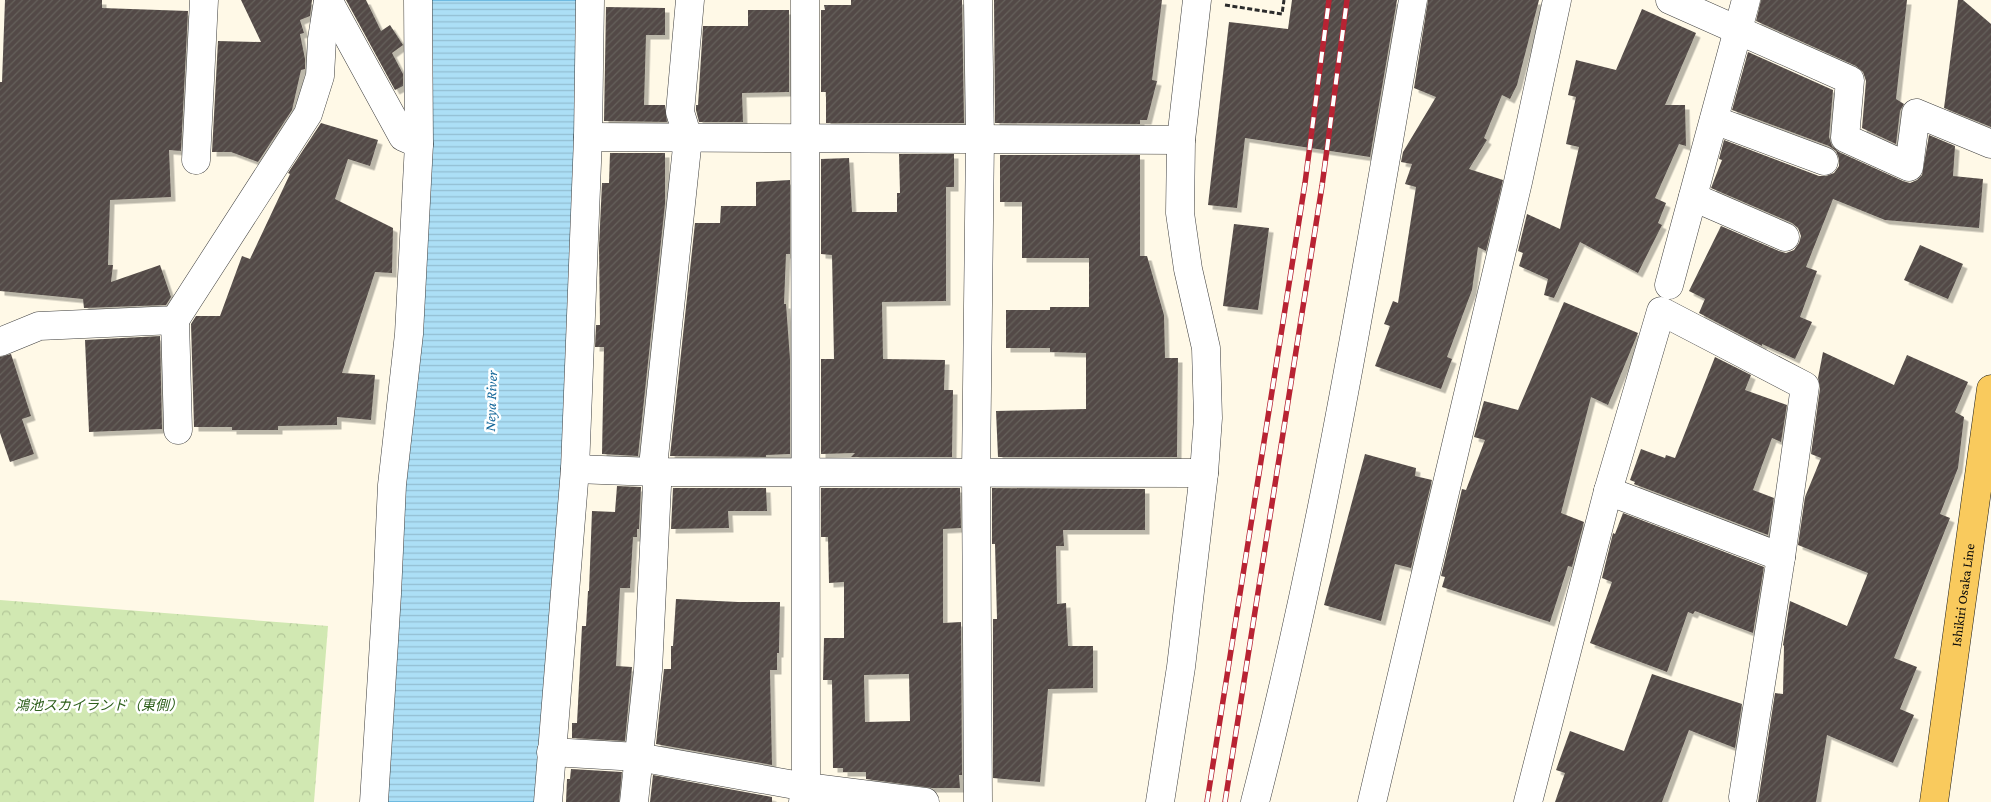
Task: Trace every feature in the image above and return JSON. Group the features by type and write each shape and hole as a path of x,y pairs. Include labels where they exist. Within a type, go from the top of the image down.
{"main road":[{"name":"Ishikiri Osaka Line","path":"1934,802 1991,389"}],"street":[{"path":"196,160 204,0"},
{"path":"328,0 403,137 419,144"},
{"path":"178,430 175,320 308,114 320,76 322,40 328,0"},
{"path":"374,802 392,485 409,334 419,144 418,0"},
{"path":"548,802 575,469 588,137 590,0"},
{"path":"634,802 648,670 657,486 654,457 688,138 680,112 690,0"},
{"path":"804,794 805,0"},
{"path":"978,0 980,139 976,472 978,802"},
{"path":"1255,802 1314,552 1413,0"},
{"path":"1372,802 1516,192 1557,0"},
{"path":"1670,0 1850,80 1845,138 1909,167 1916,113 1991,144"},
{"path":"1669,285 1746,0"},
{"path":"1160,802 1181,667 1204,473 1208,418 1206,348 1188,269 1180,220 1179,184 1181,140 1207,2"},
{"path":"1714,120 1824,161"},
{"path":"588,137 1181,140"},
{"path":"1693,197 1785,237"},
{"path":"1528,802 1608,491 1661,311 1805,386 1781,557 1743,797"},
{"path":"0,342 39,326 175,320"},
{"path":"575,469 655,472 804,473 1204,473"},
{"path":"1608,491 1781,557"},
{"path":"552,752 638,757 804,794 925,802"}],"path":[{"path":"1207,2 1282,14 1284,0"}],"green space":[{"name":"鴻池スカイランド（東側）","path":"0,600 328,626 314,802 0,802"}],"water":[{"name":"Neya River","path":"430,0 581,0 566,404 541,802 385,802"}],"building":[{"path":"5,0 102,0 102,8 188,11 181,151 169,150 171,197 110,200 108,265 113,265 111,282 160,265 171,297 166,305 84,308 83,299 0,291 0,82 2,82"},
{"path":"241,0 312,0 310,16 300,20 304,33 300,34 305,69 301,70 292,110 258,162 231,152 212,152 218,41 261,42"},
{"path":"346,0 366,0 381,31 390,25 403,45 392,53 403,74 403,86 395,90"},
{"path":"851,0 962,0 964,123 826,123 826,92 821,92 821,10 825,10 824,5 851,5"},
{"path":"994,0 1162,0 1152,80 1157,81 1147,120 1140,120 1140,124 995,123"},
{"path":"1292,0 1397,0 1370,157 1245,138 1237,208 1208,205 1229,22 1288,29"},
{"path":"1428,0 1539,0 1517,85 1510,99 1502,95 1484,138 1487,140 1469,169 1503,180 1486,251 1478,247 1472,290 1447,357 1452,359 1441,389 1375,366 1390,326 1384,324 1393,301 1398,303 1416,187 1405,184 1412,164 1401,162 1403,152 1436,97 1414,88"},
{"path":"1761,0 1907,0 1896,99 1904,104 1900,111 1896,144 1862,128 1866,81 1863,72 1856,66 1756,21"},
{"path":"1958,0 1963,0 1991,24 1991,127 1944,108"},
{"path":"606,7 665,8 665,35 646,35 644,105 665,105 667,122 604,121"},
{"path":"1642,9 1696,33 1665,105 1685,105 1686,146 1679,144 1655,198 1666,203 1658,223 1662,225 1638,273 1580,242 1554,298 1544,295 1548,279 1519,266 1523,253 1518,251 1527,214 1560,229 1579,147 1566,144 1576,97 1568,95 1576,60 1616,70"},
{"path":"748,10 789,10 789,92 742,93 743,122 699,122 696,105 698,105 703,26 748,26"},
{"path":"1748,52 1833,90 1829,137 1832,146 1839,152 1910,183 1922,175 1929,135 1955,146 1953,176 1983,179 1979,228 1885,220 1833,199 1806,267 1817,271 1800,317 1812,322 1795,359 1762,344 1762,346 1699,313 1705,299 1689,291 1721,226 1786,253 1794,250 1801,236 1798,228 1792,223 1711,188 1722,160 1719,159 1724,140 1819,176 1834,173 1839,166 1836,151 1829,146 1732,110"},
{"path":"321,123 378,140 370,166 348,159 335,199 393,228 392,273 375,272 342,373 375,375 371,420 337,417 337,425 278,426 278,430 232,430 232,427 194,427 191,324 196,316 220,316 242,256 250,259 290,174 288,173"},
{"path":"610,153 665,153 665,204 638,456 602,454 604,347 595,347 596,325 600,325 599,246 602,183 609,183"},
{"path":"899,154 954,154 954,187 946,187 946,301 882,302 883,359 945,360 944,390 953,390 952,457 851,457 855,453 821,454 821,359 834,359 832,255 821,254 821,159 849,158 852,212 897,212 897,193 900,193"},
{"path":"1000,155 1140,155 1140,256 1147,256 1164,315 1165,358 1178,358 1177,457 998,457 996,411 1086,409 1086,353 1050,352 1050,348 1006,348 1006,310 1050,310 1050,307 1089,307 1089,258 1022,258 1022,202 1000,202"},
{"path":"790,180 790,254 786,254 784,304 786,304 790,359 790,454 766,455 766,457 670,456 695,223 720,223 721,206 756,206 756,182"},
{"path":"1234,224 1269,228 1258,310 1223,306"},
{"path":"1920,245 1963,264 1948,299 1904,280"},
{"path":"1564,302 1638,333 1608,405 1591,397 1561,513 1584,522 1572,567 1568,566 1550,622 1442,587 1445,577 1441,576 1462,489 1466,490 1485,440 1474,437 1484,401 1518,410"},
{"path":"160,336 162,429 89,432 85,340"},
{"path":"1823,352 1894,385 1907,355 1968,382 1955,412 1964,417 1958,468 1940,514 1950,518 1894,658 1917,667 1900,709 1914,715 1893,763 1827,735 1816,802 1758,802 1775,693 1783,694 1783,645 1790,601 1847,626 1868,573 1798,545 1805,497 1821,458 1811,454 1820,388 1818,378"},
{"path":"11,354 31,416 22,419 34,454 10,462 0,433 0,357"},
{"path":"1715,357 1751,375 1745,390 1787,405 1781,442 1772,438 1753,490 1774,498 1768,535 1634,484 1635,482 1630,480 1641,449 1665,458 1666,455 1675,458"},
{"path":"1365,454 1416,468 1415,476 1432,480 1411,568 1395,564 1381,621 1324,605"},
{"path":"617,486 641,487 639,529 637,529 637,537 633,537 630,588 620,588 616,666 632,667 625,741 572,738 572,723 577,723 582,626 586,626 592,511 615,512"},
{"path":"673,488 766,488 767,511 728,511 729,528 671,529"},
{"path":"821,488 960,488 961,528 943,529 943,623 961,622 962,775 959,775 960,788 932,788 866,779 866,772 843,772 843,768 833,768 832,680 823,680 824,638 844,638 844,582 829,583 828,537 821,537","holes":["909,674 910,721 865,722 864,675"]},
{"path":"992,488 1145,489 1145,530 1063,530 1064,546 1056,546 1057,604 1066,603 1068,646 1093,646 1093,688 1048,689 1040,782 993,778 993,619 997,619 995,544 992,544"},
{"path":"1623,513 1764,567 1753,633 1695,611 1693,614 1688,612 1667,672 1590,643 1612,582 1602,578 1613,533 1615,534"},
{"path":"676,599 780,602 777,670 770,670 772,765 656,744 664,669 671,669 671,646 673,646"},
{"path":"1652,674 1742,704 1735,748 1689,730 1662,802 1555,802 1565,773 1556,770 1570,731 1624,751"},
{"path":"571,769 622,772 619,802 566,802 567,779 570,779"},
{"path":"653,775 772,797 772,802 650,802"}],"railway":[{"path":"1207,802 1305,183 1329,0"},
{"path":"1225,802 1322,186 1347,0"}]}
